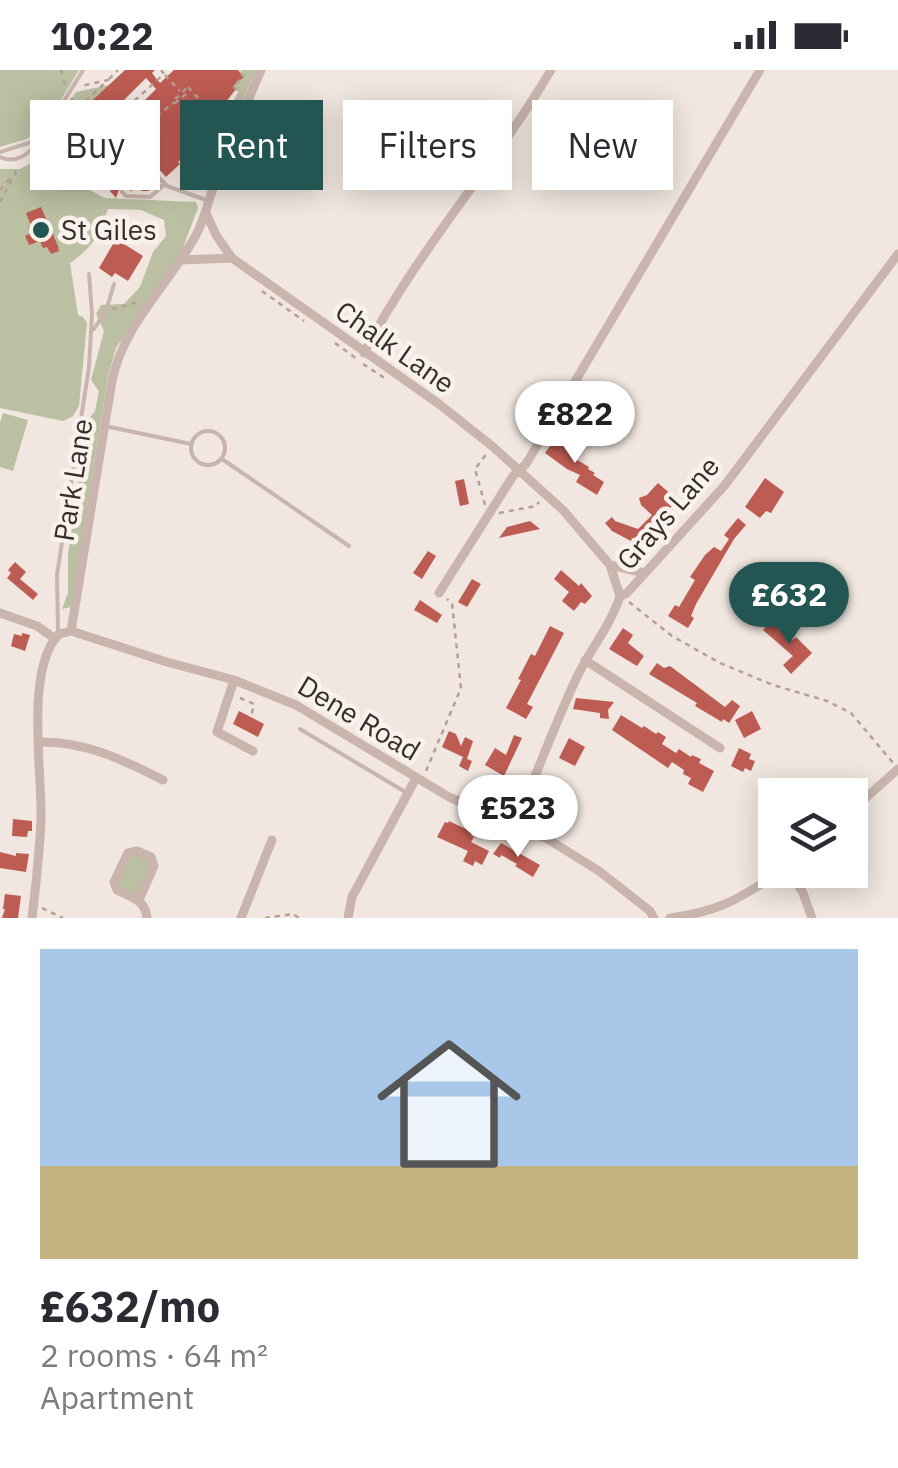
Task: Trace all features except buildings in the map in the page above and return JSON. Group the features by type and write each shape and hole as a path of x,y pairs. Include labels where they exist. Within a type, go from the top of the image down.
{"street":[{"name":"Park Lane","path":"71,632 120,351 196,234 261,70"},
{"path":"364,354 423,254 504,143 551,70"},
{"path":"439,592 567,398 760,70"},
{"name":"Chalk Lane","path":"207,206 216,235 232,258 439,404 563,510 610,564 620,596"},
{"name":"Grays Lane","path":"515,824 586,660 620,596 628,593 696,519 750,453 898,254"},
{"path":"181,260 232,258"},
{"path":"610,564 645,573"},
{"path":"0,613 56,636 71,632"},
{"name":"Dene Road","path":"71,632 234,680 296,704 418,780 471,808 546,838 599,871 654,918"},
{"path":"32,918 41,829 40,680 45,654 56,636"},
{"path":"586,660 720,748"},
{"path":"212,745 234,680"},
{"path":"217,732 253,750"},
{"path":"40,742 113,755 162,780"},
{"path":"868,796 898,769"},
{"path":"348,918 352,898 407,793 418,780"},
{"path":"241,918 272,840"},
{"path":"139,900 154,866 152,858 137,851 128,854 114,882 117,890 139,900 147,918"},
{"path":"670,918 714,910 758,887"},
{"path":"799,888 812,918"}],"lane":[{"path":"65,100 83,70"},
{"path":"236,100 240,93"},
{"path":"0,155 30,143"},
{"path":"0,155 8,161 30,152"},
{"path":"160,181 207,206"},
{"path":"122,192 126,196 150,197 164,186"},
{"path":"56,636 57,574 89,367 92,333 88,274"},
{"path":"92,333 106,311 114,284"},
{"path":"105,426 191,444"},
{"path":"200,432 215,432 221,437 225,452 208,466 194,459 191,444 200,432"},
{"path":"222,458 349,546"},
{"name":"Dene Road","path":"300,729 407,793"}],"path":[{"path":"63,70 72,100"},
{"path":"87,100 118,70"},
{"path":"240,93 233,86 244,77 242,70"},
{"path":"135,100 163,72 184,93 160,114"},
{"path":"75,84 108,80"},
{"path":"174,102 189,86 201,100"},
{"path":"0,190 22,164"},
{"path":"0,202 17,170"},
{"path":"253,285 303,321"},
{"path":"106,311 140,301"},
{"path":"333,341 397,386"},
{"path":"492,446 476,468 488,516 536,506 540,499 548,507"},
{"path":"418,780 461,688 452,603 439,592"},
{"path":"620,596 672,636 720,663 851,713 898,769"},
{"path":"758,670 760,680"},
{"path":"229,694 252,701 252,717"},
{"path":"33,905 63,918"},
{"path":"265,918 293,914 298,918"}],"green space":[{"path":"0,70 79,70 61,100 30,100 30,137 0,147"},
{"path":"256,70 243,100 238,100 240,94 233,86 243,77 240,72"},
{"path":"109,85 93,100 71,100 76,92"},
{"path":"30,164 30,190 90,190 105,198 196,202 198,208 181,253 116,348 108,376 71,607 62,609 68,593 68,554 88,420 95,411 99,391 91,380 104,331 96,314 101,305 124,304 140,287 153,252 166,236 164,220 141,210 108,209 94,240 70,263 78,315 87,323 79,406 73,416 63,421 0,408 0,169 20,169"},
{"path":"3,413 28,420 13,471 0,467"},
{"path":"139,854 148,859 150,867 134,895 121,889 118,882 131,857"}],"place":[{"name":"St Giles","path":"41,230"}]}
